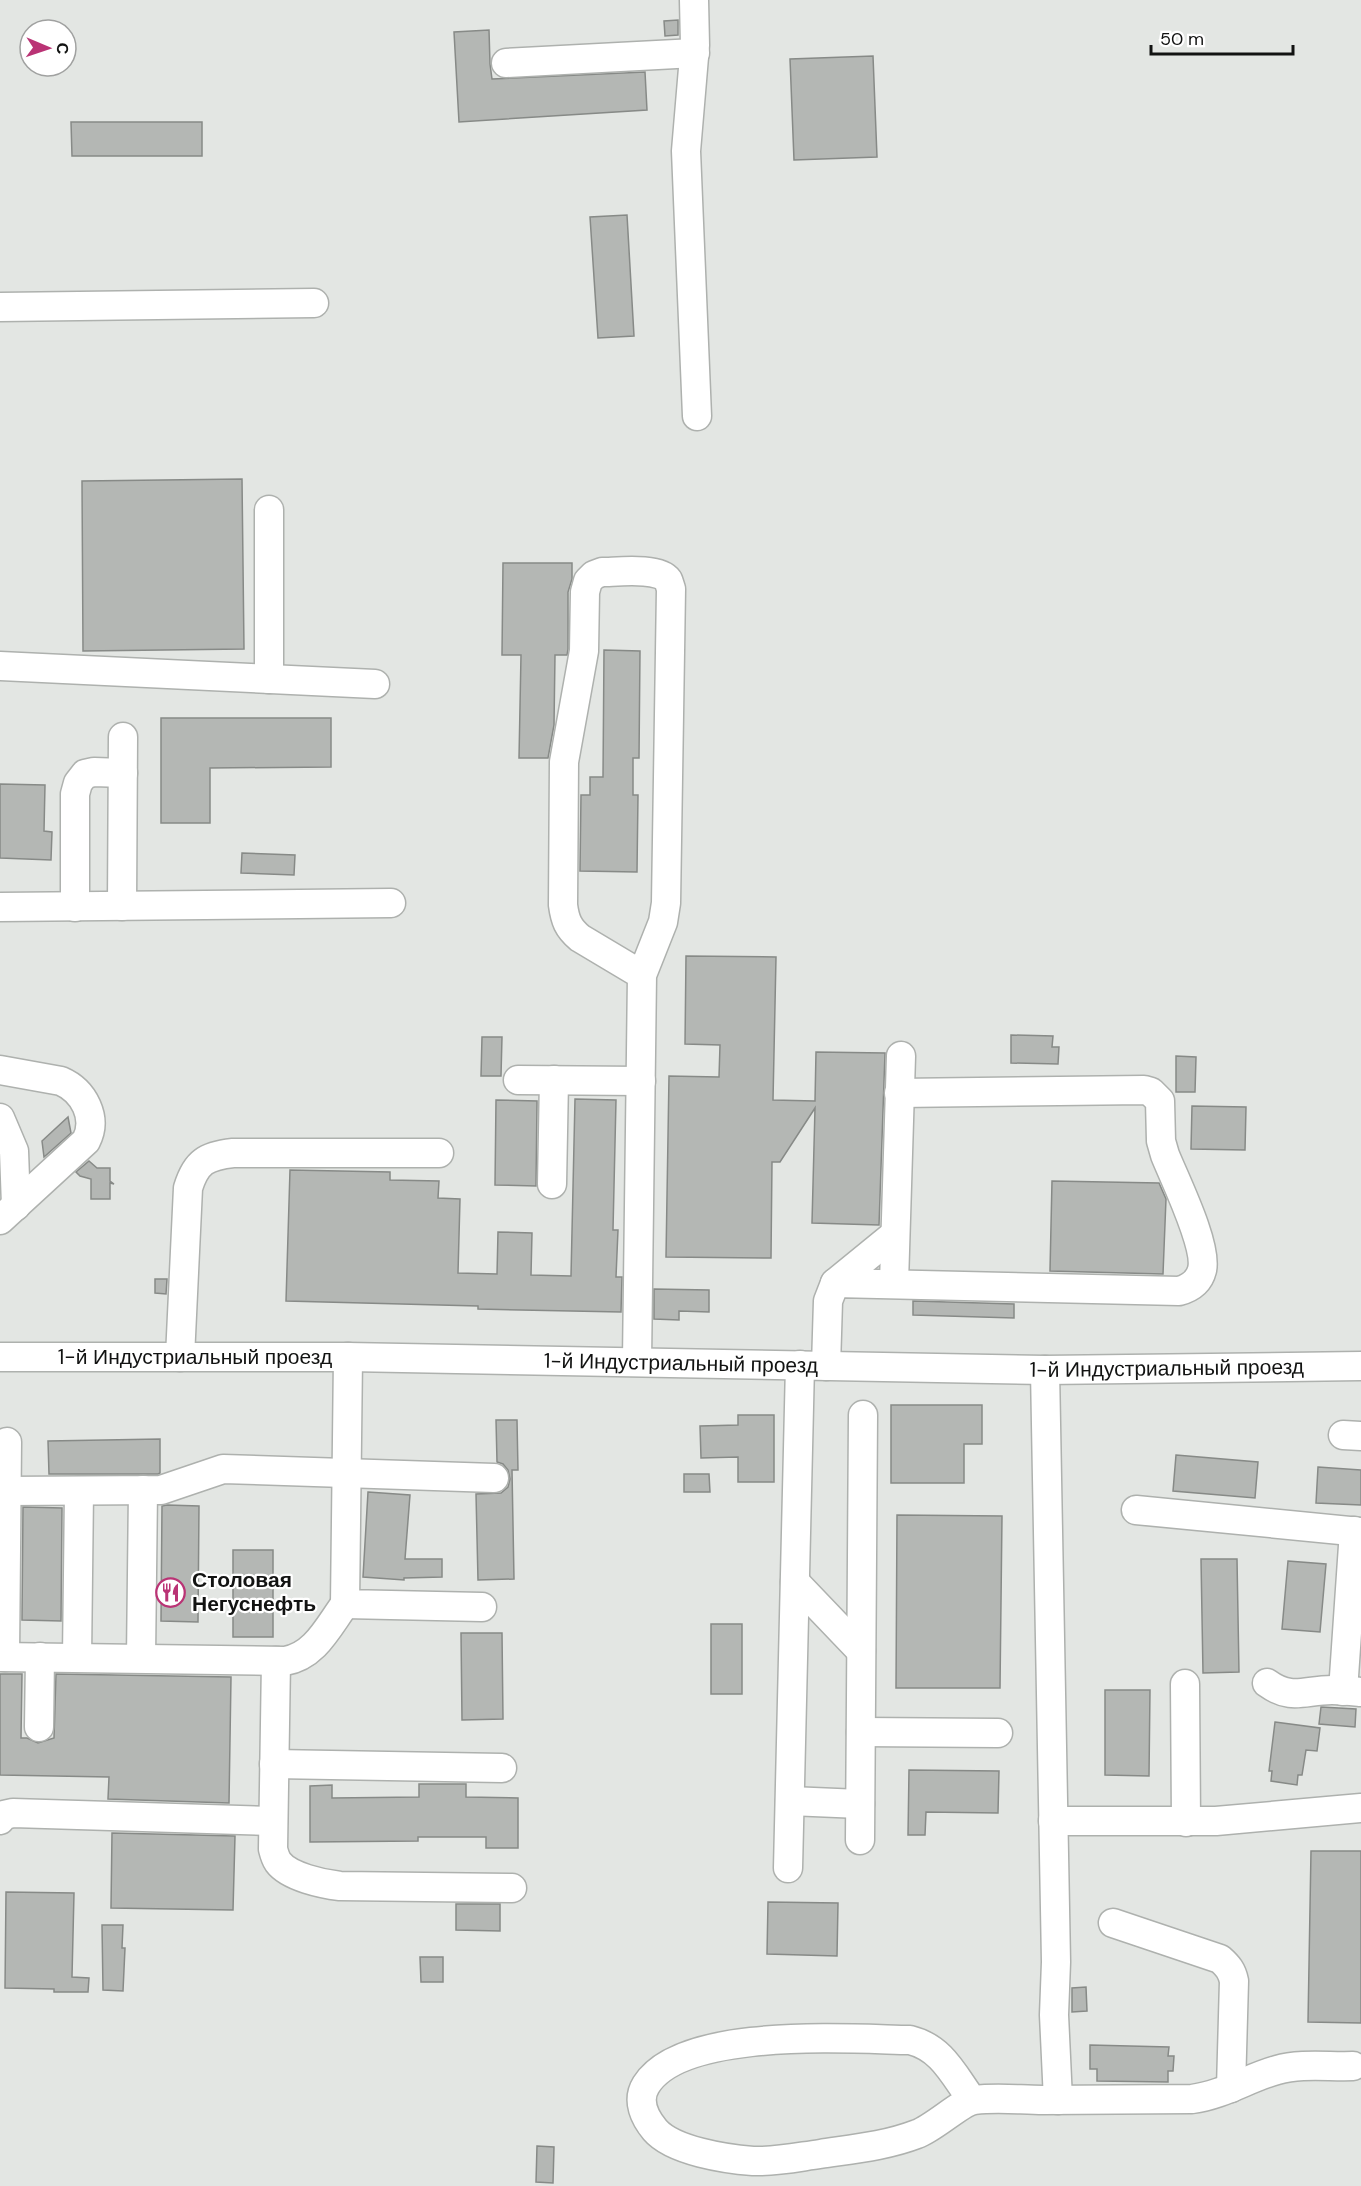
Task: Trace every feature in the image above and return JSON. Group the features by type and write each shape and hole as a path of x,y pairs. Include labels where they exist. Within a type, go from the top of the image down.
{"street":[{"path":"694,0 694,53 686,152 697,416"},
{"path":"506,63 694,53"},
{"path":"0,307 314,303"},
{"path":"268,678 269,510"},
{"path":"638,1361 642,975 663,922 666,903 671,589 668,579 662,574 602,572 594,575 588,581 585,592 584,651 564,762 564,913 565,921 579,938 642,975"},
{"path":"0,666 375,684"},
{"path":"122,906 123,737"},
{"path":"75,907 75,794 78,783 85,774 94,772 123,773"},
{"path":"0,908 391,903"},
{"path":"894,1284 901,1056"},
{"path":"0,1070 62,1081 70,1085 90,1112 92,1121 92,1131 86,1141 8,1213"},
{"path":"518,1080 641,1081"},
{"path":"552,1184 554,1080"},
{"path":"835,1283 1179,1291 1197,1281 1202,1270 1201,1244 1165,1155 1161,1140 1160,1101 1151,1092 1144,1090 899,1094"},
{"path":"0,1118 14,1151 8,1213"},
{"path":"180,1357 188,1188 193,1171 203,1161 217,1155 233,1153 439,1153"},
{"path":"788,1868 795,1582 813,1365 828,1301 835,1283 895,1234"},
{"name":"1-й Индустриальный проезд","path":"0,1357 348,1357 1045,1370 1361,1366"},
{"path":"7,1442 3,1657 276,1661 297,1659 313,1647 345,1604 348,1357"},
{"path":"1045,1370 1056,1962 1054,2015 1058,2100"},
{"path":"860,1840 863,1414"},
{"path":"7,1491 171,1488 223,1469 494,1478"},
{"path":"141,1658 143,1490"},
{"path":"76,1658 79,1491"},
{"path":"1136,1510 1358,1532 1352,1691 1286,1694 1267,1683"},
{"path":"795,1582 861,1651"},
{"path":"345,1604 482,1607"},
{"path":"39,1726 40,1657"},
{"path":"276,1661 273,1849 278,1862 286,1870 321,1884 340,1886 512,1888"},
{"path":"1185,1684 1186,1822"},
{"path":"861,1732 998,1733"},
{"path":"274,1764 502,1768"},
{"path":"790,1802 860,1804"},
{"path":"1053,1821 1186,1822 1361,1808"},
{"path":"0,1820 4,1815 13,1814 273,1821"},
{"path":"1113,1923 1220,1959 1227,1965 1234,1981 1231,2088"},
{"path":"972,2100 938,2053 924,2044 910,2040 801,2039 752,2042 693,2054 666,2065 647,2084 642,2103 646,2119 659,2135 684,2148 726,2158 754,2161 780,2160 881,2145 905,2138 921,2133 972,2100 1192,2099 1208,2097 1289,2067 1353,2066"}],"building":[{"path":"678,20 678,35 665,36 664,21"},
{"path":"489,30 492,79 645,72 647,110 459,122 454,32"},
{"path":"873,56 877,157 794,160 790,59"},
{"path":"71,122 202,122 202,156 72,156"},
{"path":"627,215 634,336 598,338 590,217"},
{"path":"242,479 244,649 83,651 82,481"},
{"path":"503,563 572,563 572,579 568,592 568,649 567,655 555,655 554,725 548,758 519,758 521,655 502,655"},
{"path":"604,650 640,651 639,758 633,758 633,795 638,795 637,872 580,871 581,795 590,795 590,777 603,777"},
{"path":"161,718 331,718 331,767 210,768 210,823 161,823"},
{"path":"0,784 45,785 44,831 52,832 51,860 0,858"},
{"path":"242,853 295,855 294,875 241,873"},
{"path":"686,956 776,957 773,1100 815,1101 816,1052 885,1053 879,1225 812,1223 815,1108 780,1162 772,1162 771,1258 666,1257 669,1076 719,1077 720,1045 685,1044"},
{"path":"1011,1035 1053,1036 1052,1047 1059,1047 1058,1064 1011,1063"},
{"path":"482,1037 502,1037 501,1076 481,1076"},
{"path":"1176,1056 1196,1057 1195,1092 1176,1092"},
{"path":"575,1099 616,1100 613,1230 618,1230 616,1277 622,1277 621,1312 286,1301 290,1170 390,1172 390,1180 439,1181 438,1198 460,1199 458,1273 497,1274 498,1232 532,1233 531,1275 571,1276"},
{"path":"496,1100 537,1101 536,1186 495,1185"},
{"path":"1192,1106 1246,1107 1245,1150 1191,1149"},
{"path":"68,1117 71,1133 44,1157 42,1141"},
{"path":"89,1161 97,1168 110,1168 110,1181 114,1184 110,1183 110,1199 91,1199 91,1179 80,1176 76,1172"},
{"path":"1052,1181 1159,1183 1166,1199 1163,1274 1050,1271"},
{"path":"155,1279 167,1279 166,1294 155,1293"},
{"path":"654,1289 709,1290 709,1312 679,1311 679,1320 654,1319"},
{"path":"913,1301 1014,1304 1014,1318 913,1315"},
{"path":"891,1405 982,1405 982,1444 964,1444 964,1483 891,1483"},
{"path":"738,1415 774,1415 774,1482 738,1482 738,1457 701,1458 700,1426 738,1425"},
{"path":"496,1420 517,1420 518,1470 512,1470 514,1579 478,1580 476,1494 501,1493 508,1487 510,1479 508,1470 503,1464 497,1462"},
{"path":"160,1439 160,1473 158,1474 49,1474 48,1441"},
{"path":"1176,1455 1258,1462 1255,1498 1173,1491"},
{"path":"1318,1467 1361,1470 1361,1505 1316,1503"},
{"path":"684,1474 709,1474 710,1492 684,1492"},
{"path":"368,1492 410,1495 405,1559 442,1559 442,1577 404,1578 404,1580 363,1577"},
{"path":"162,1506 199,1506 198,1622 161,1621"},
{"path":"23,1507 62,1508 61,1621 22,1620"},
{"path":"897,1515 1002,1516 1000,1688 896,1688"},
{"path":"233,1550 273,1550 273,1637 233,1637"},
{"path":"1201,1559 1237,1559 1239,1672 1203,1673"},
{"path":"1288,1561 1326,1564 1320,1632 1282,1629"},
{"path":"711,1624 742,1624 742,1694 711,1694"},
{"path":"461,1633 502,1633 503,1719 462,1720"},
{"path":"0,1674 22,1674 21,1738 38,1743 54,1738 56,1674 231,1677 229,1803 108,1799 109,1777 0,1775"},
{"path":"1105,1690 1150,1690 1149,1776 1105,1775"},
{"path":"1321,1707 1356,1709 1355,1727 1319,1724"},
{"path":"1275,1722 1320,1728 1317,1751 1306,1750 1302,1775 1298,1775 1297,1785 1271,1781 1272,1771 1269,1771"},
{"path":"909,1770 999,1771 998,1813 926,1812 925,1835 908,1835"},
{"path":"419,1784 466,1784 466,1797 518,1798 518,1848 486,1848 486,1837 418,1837 418,1841 310,1842 310,1786 332,1785 332,1798 419,1797"},
{"path":"112,1833 235,1836 233,1910 111,1908"},
{"path":"1311,1851 1361,1851 1361,2023 1308,2022"},
{"path":"6,1892 74,1893 72,1977 89,1978 88,1992 5,1988"},
{"path":"768,1902 838,1903 837,1956 767,1954"},
{"path":"456,1904 500,1904 500,1931 456,1930"},
{"path":"102,1925 123,1925 122,1948 125,1948 123,1991 103,1990"},
{"path":"420,1957 443,1957 443,1982 421,1982"},
{"path":"1086,1987 1087,2011 1072,2012 1072,1988"},
{"path":"1090,2045 1169,2047 1168,2056 1174,2056 1173,2071 1168,2071 1168,2082 1097,2081 1097,2069 1090,2069"},
{"path":"537,2146 554,2147 553,2183 536,2182"}],"place":[{"name":"Столовая Негуснефть","path":"171,1592"}]}
